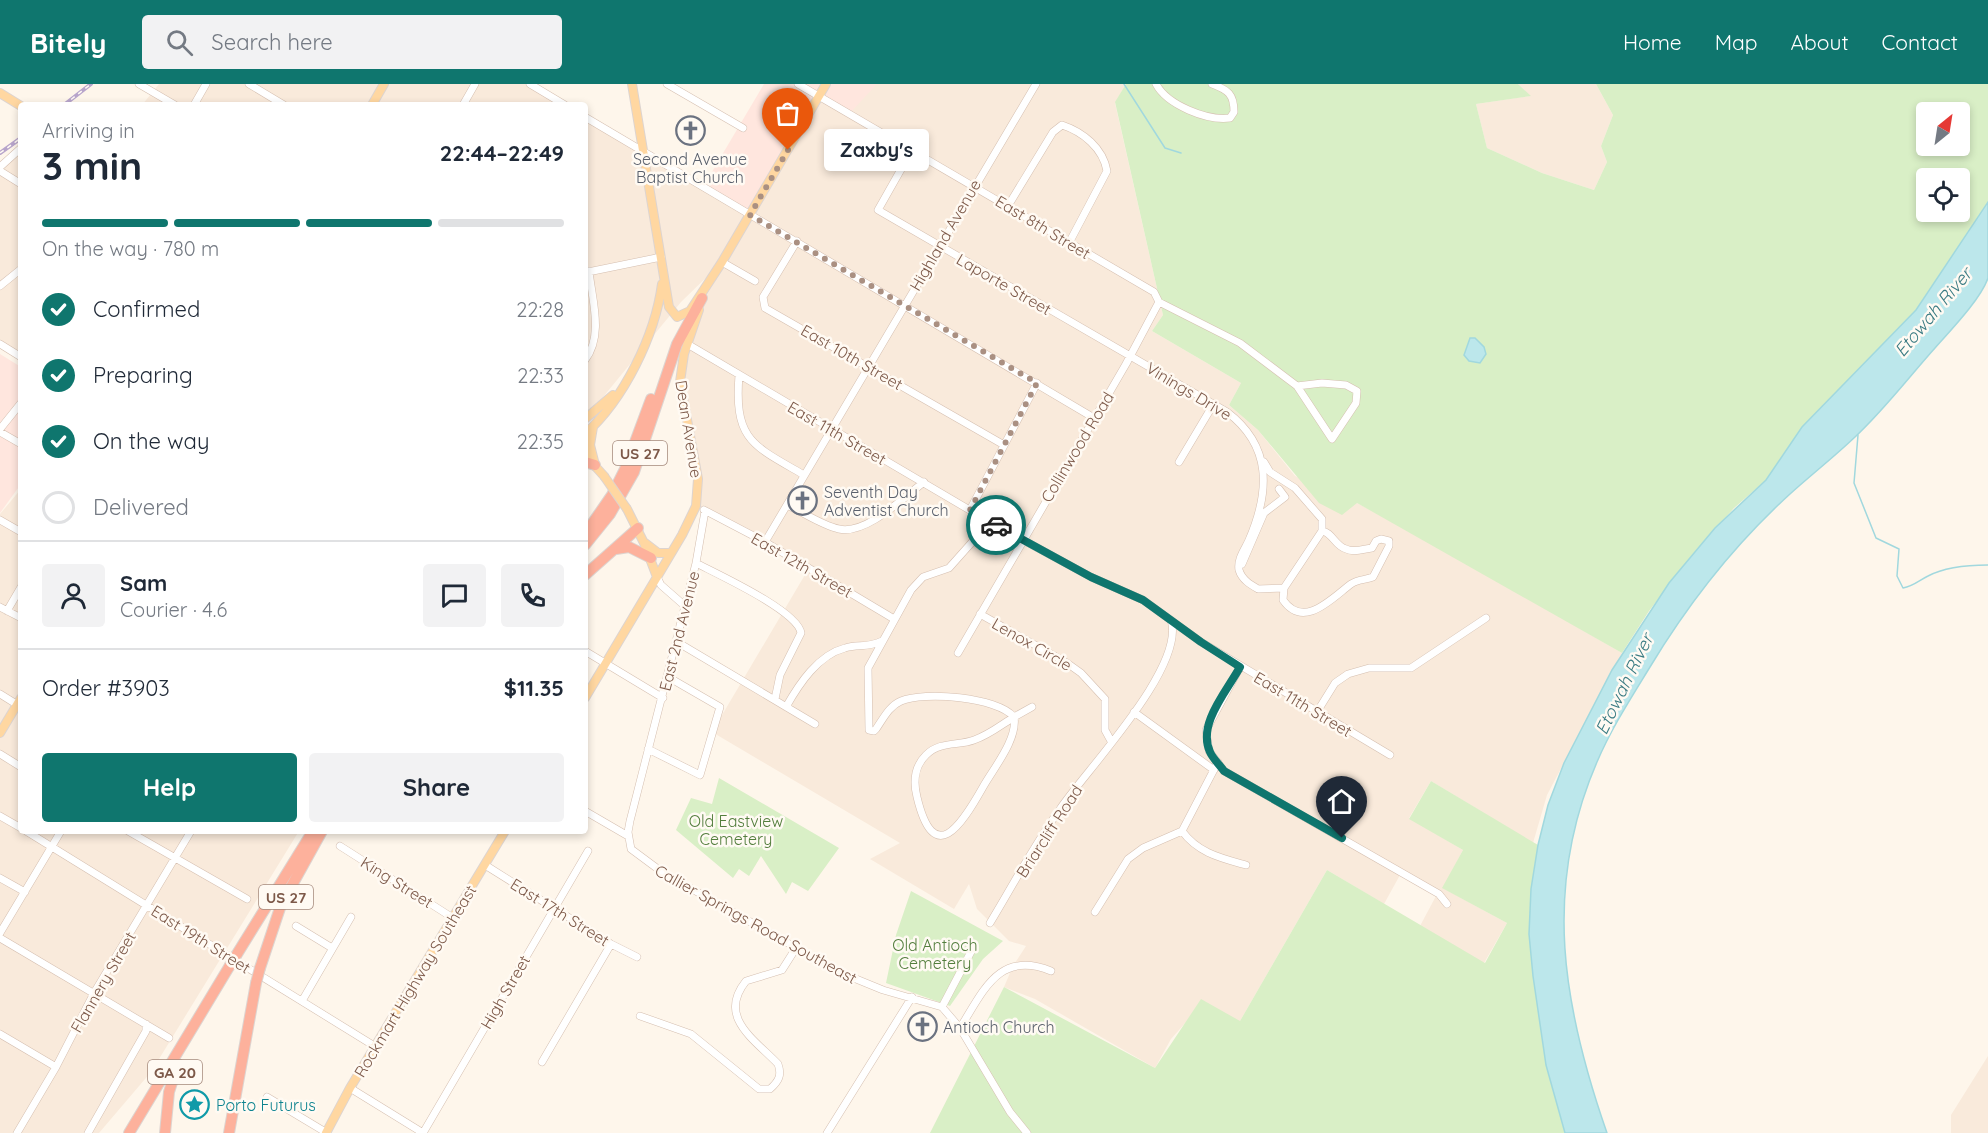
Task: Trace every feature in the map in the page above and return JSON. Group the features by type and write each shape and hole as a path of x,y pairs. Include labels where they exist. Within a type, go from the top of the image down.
{"highway":[{"name":"US 27","path":"588,541 610,514 634,472 677,344 702,298"},
{"name":"US 27","path":"588,530 612,495 625,469 670,345 690,311"},
{"path":"588,519 612,495"},
{"path":"588,572 638,528"},
{"path":"616,549 629,547 651,558"},
{"name":"US 27","path":"129,1133 311,834"},
{"name":"US 27","path":"229,1133 260,968 281,905 320,834"},
{"name":"GA 20","path":"165,1133 174,1073 202,1015"},
{"path":"237,1133 245,1054"}],"main road":[{"path":"374,102 384,84"},
{"path":"632,84 663,275 672,314 677,316 690,311"},
{"name":"US 27","path":"690,311 722,262 826,84"},
{"path":"0,93 18,104"},
{"path":"588,431 620,389 649,336 657,316 663,275"},
{"name":"US 27","path":"702,298 707,286"},
{"name":"Dean Avenue","path":"657,577 696,506 698,479 680,382 682,366 702,298"},
{"path":"588,416 620,389"},
{"path":"588,693 657,577 638,528 627,509 604,476 590,464 590,445 594,426"},
{"path":"644,543 658,553 671,553"},
{"path":"0,733 18,706"},
{"name":"Rockmart Highway Southeast","path":"326,1133 350,1088 503,834"}],"street":[{"path":"139,84 170,102"},
{"path":"196,102 206,84"},
{"path":"249,84 280,102"},
{"path":"465,102 475,84"},
{"path":"530,84 560,102"},
{"path":"667,84 743,128"},
{"name":"East 8th Street","path":"798,84 1154,292 1159,302 1240,342 1297,386"},
{"name":"Highland Avenue","path":"765,542 832,431 973,186 1036,84"},
{"path":"1156,84 1163,95 1182,106 1221,119 1230,118 1234,112 1234,98 1226,89 1212,84"},
{"path":"588,119 1094,418"},
{"path":"1008,206 1053,132 1062,125 1076,130 1102,154 1107,171 1069,243"},
{"name":"Laporte Street","path":"912,150 878,210 1130,356"},
{"path":"18,151 0,169 18,182"},
{"name":"East 10th Street","path":"797,241 763,297 765,308 1004,445"},
{"path":"588,272 661,257"},
{"path":"722,262 755,281"},
{"path":"0,286 18,271"},
{"path":"588,278 596,329 593,346 588,355"},
{"name":"Collinwood Road","path":"958,653 1159,302"},
{"path":"0,344 18,355"},
{"name":"East 11th Street","path":"689,345 990,522 1091,577 1143,600 1240,667 1390,755"},
{"name":"Vinings Drive","path":"1130,356 1244,425 1267,468 1295,488 1322,519 1326,532"},
{"path":"739,375 738,396 746,435 760,450 804,475"},
{"path":"970,510 1037,383"},
{"path":"1346,385 1357,391 1356,403 1332,439 1312,411 1297,386 1346,385"},
{"path":"1179,462 1213,405"},
{"path":"18,407 0,430 18,442"},
{"path":"1263,460 1259,511 1239,565 1243,577 1258,589 1284,588"},
{"path":"787,505 837,529 852,530 868,524 924,483"},
{"path":"1239,565 1247,554 1264,513 1285,497 1279,489"},
{"name":"East 12th Street","path":"696,506 765,542 894,619"},
{"name":"East 2nd Avenue","path":"648,749 696,563 705,511"},
{"path":"0,520 18,529"},
{"path":"990,522 949,568 917,581 894,619 871,661 867,674 868,725 872,731 876,729 892,706 912,698 966,699 1007,711 1014,717 1015,724 1008,742 962,824 949,834 941,835 928,828 923,822 913,781 917,767 926,755 945,744 975,740 1014,717 1032,707"},
{"path":"1326,532 1346,549 1359,551 1371,548 1376,540 1389,541 1389,546 1373,577 1352,584 1320,609 1306,612 1292,609 1283,600 1284,588 1326,532"},
{"path":"696,563 787,614 800,628 801,633 780,675 775,699"},
{"path":"657,577 661,585 685,606"},
{"path":"18,591 4,609 18,616"},
{"name":"Lenox Circle","path":"980,615 1081,673 1105,699 1105,730 1112,741"},
{"path":"1317,712 1335,683 1348,674 1369,668 1411,668 1486,618"},
{"path":"1112,741 1151,688 1170,654 1175,631 1172,620"},
{"path":"786,707 803,681 824,659 846,648 868,648 883,641"},
{"path":"677,642 815,724"},
{"path":"588,653 663,698"},
{"path":"1240,667 1206,730 1209,751 1224,771 1439,894 1447,904"},
{"path":"588,813 628,836 648,749 700,775 720,707 668,677"},
{"path":"0,694 18,702"},
{"path":"1134,712 1214,770"},
{"name":"Briarcliff Road","path":"990,923 1059,809 1112,741"},
{"path":"0,754 18,765"},
{"path":"1095,912 1128,860 1143,848 1182,831 1218,762"},
{"path":"0,816 18,826"},
{"path":"1182,831 1188,840 1206,852 1246,865"},
{"name":"East 19th Street","path":"31,834 376,1047"},
{"path":"59,834 0,935 169,1038"},
{"path":"133,834 247,899"},
{"name":"Flannery Street","path":"17,1133 56,1067 94,993 189,834"},
{"name":"Callier Springs Road Southeast","path":"628,836 631,849 643,860 796,948 869,986 942,1007"},
{"name":"King Street","path":"340,846 453,918"},
{"name":"High Street","path":"423,1133 588,851"},
{"name":"East 17th Street","path":"485,865 611,944 637,957"},
{"path":"0,878 25,892"},
{"path":"302,1001 351,916"},
{"path":"296,926 332,948"},
{"path":"542,1062 611,944"},
{"path":"974,946 942,1007 960,1028 1010,1112 1028,1133"},
{"path":"640,1016 691,1034 707,1044 759,1089 771,1089 780,1077 778,1064 740,1025 734,1008 735,1000 746,981 782,970 796,948"},
{"path":"960,1028 990,982 1007,968 1037,966 1051,971"},
{"path":"827,1133 912,997"},
{"path":"88,1133 146,1031 146,1024"},
{"path":"0,1034 56,1067"},
{"path":"350,1088 423,1133"},
{"path":"267,1097 326,1133"}],"shaded area":[{"path":"159,84 534,84 561,102 144,102"},
{"path":"764,84 877,84 849,114 819,97 750,215 703,187"},
{"path":"866,84 1126,84 1115,103 1163,315 1152,331 1241,383 1229,405 1258,430 1295,476 1357,503 1418,535 1622,653 1547,795 1533,843 1431,781 1409,818 1463,850 1443,888 1507,923 1484,963 1420,926 1436,896 1400,875 1384,904 1327,870 1240,1021 1187,1021 1171,1039 1155,1068 1035,999 1004,987 1013,966 1026,946 1009,941 977,909 969,884 954,909 870,859 900,843 712,732 809,568 696,506 698,498 680,382 702,298 719,265 681,302 588,415 588,119 750,215 819,96"},
{"path":"1518,84 1596,84 1613,115 1601,146 1607,162 1594,190 1542,173 1487,148 1476,104 1530,96"},
{"path":"18,151 18,355 0,344 0,167"},
{"path":"0,354 18,365 18,488 0,513"},
{"path":"18,493 18,834 297,834 151,1072 99,1133 0,1133 0,514"},
{"path":"1988,1056 1988,1133 1951,1133 1951,1115"}],"green space":[{"path":"1126,84 1518,84 1531,96 1476,104 1487,148 1542,173 1594,190 1607,162 1601,146 1613,115 1596,84 1988,84 1988,202 1959,249 1916,310 1802,427 1766,480 1734,508 1691,556 1649,611 1622,653 1357,503 1342,515 1319,503 1258,430 1229,405 1241,383 1152,331 1163,315 1115,102"},
{"name":"Old Eastview Cemetery","path":"719,778 839,848 808,891 792,882 786,894 761,856 749,876 739,869 733,878 676,830 691,798 712,804"},
{"path":"1431,781 1538,845 1531,889 1531,955 1546,1065 1565,1133 930,1133 1004,987 1155,1068 1201,999 1240,1021 1327,870 1485,963 1507,923 1442,888 1463,850 1409,819"},
{"name":"Old Antioch Cemetery","path":"911,891 1003,941 983,959 950,1006 886,983 896,935"}],"water":[{"name":"Etowah River","path":"1988,202 1988,278 1979,295 1957,324 1876,416 1750,533 1696,598 1622,714 1597,762 1580,809 1569,856 1564,902 1565,948 1570,994 1579,1040 1607,1133 1565,1133 1546,1065 1529,934 1531,889 1538,845 1548,805 1564,763 1612,670 1669,583 1715,528 1766,480 1802,427 1916,310"},
{"path":"1470,338 1475,338 1484,347 1486,354 1480,363 1469,361 1464,355"}],"waterway":[{"path":"1124,84 1165,148 1181,153"},
{"path":"1858,435 1854,483 1876,538 1899,549 1897,576 1903,588 1942,570 1988,565"}],"railway":[{"path":"68,102 91,84"},
{"path":"0,153 18,140"}],"way so far":[{"path":"788,150 750,215 1037,383 970,510 996,525"}],"place":[{"name":"Second Avenue Baptist Church","path":"690,131"},
{"name":"Zaxby's","path":"788,150"},
{"name":"Seventh Day Adventist Church","path":"803,501"},
{"name":"Antioch Church","path":"922,1027"},
{"name":"Porto Futurus","path":"195,1105"}],"route":[{"path":"996,525 1091,577 1143,600 1240,667 1206,730 1209,751 1224,771 1342,838"}]}
